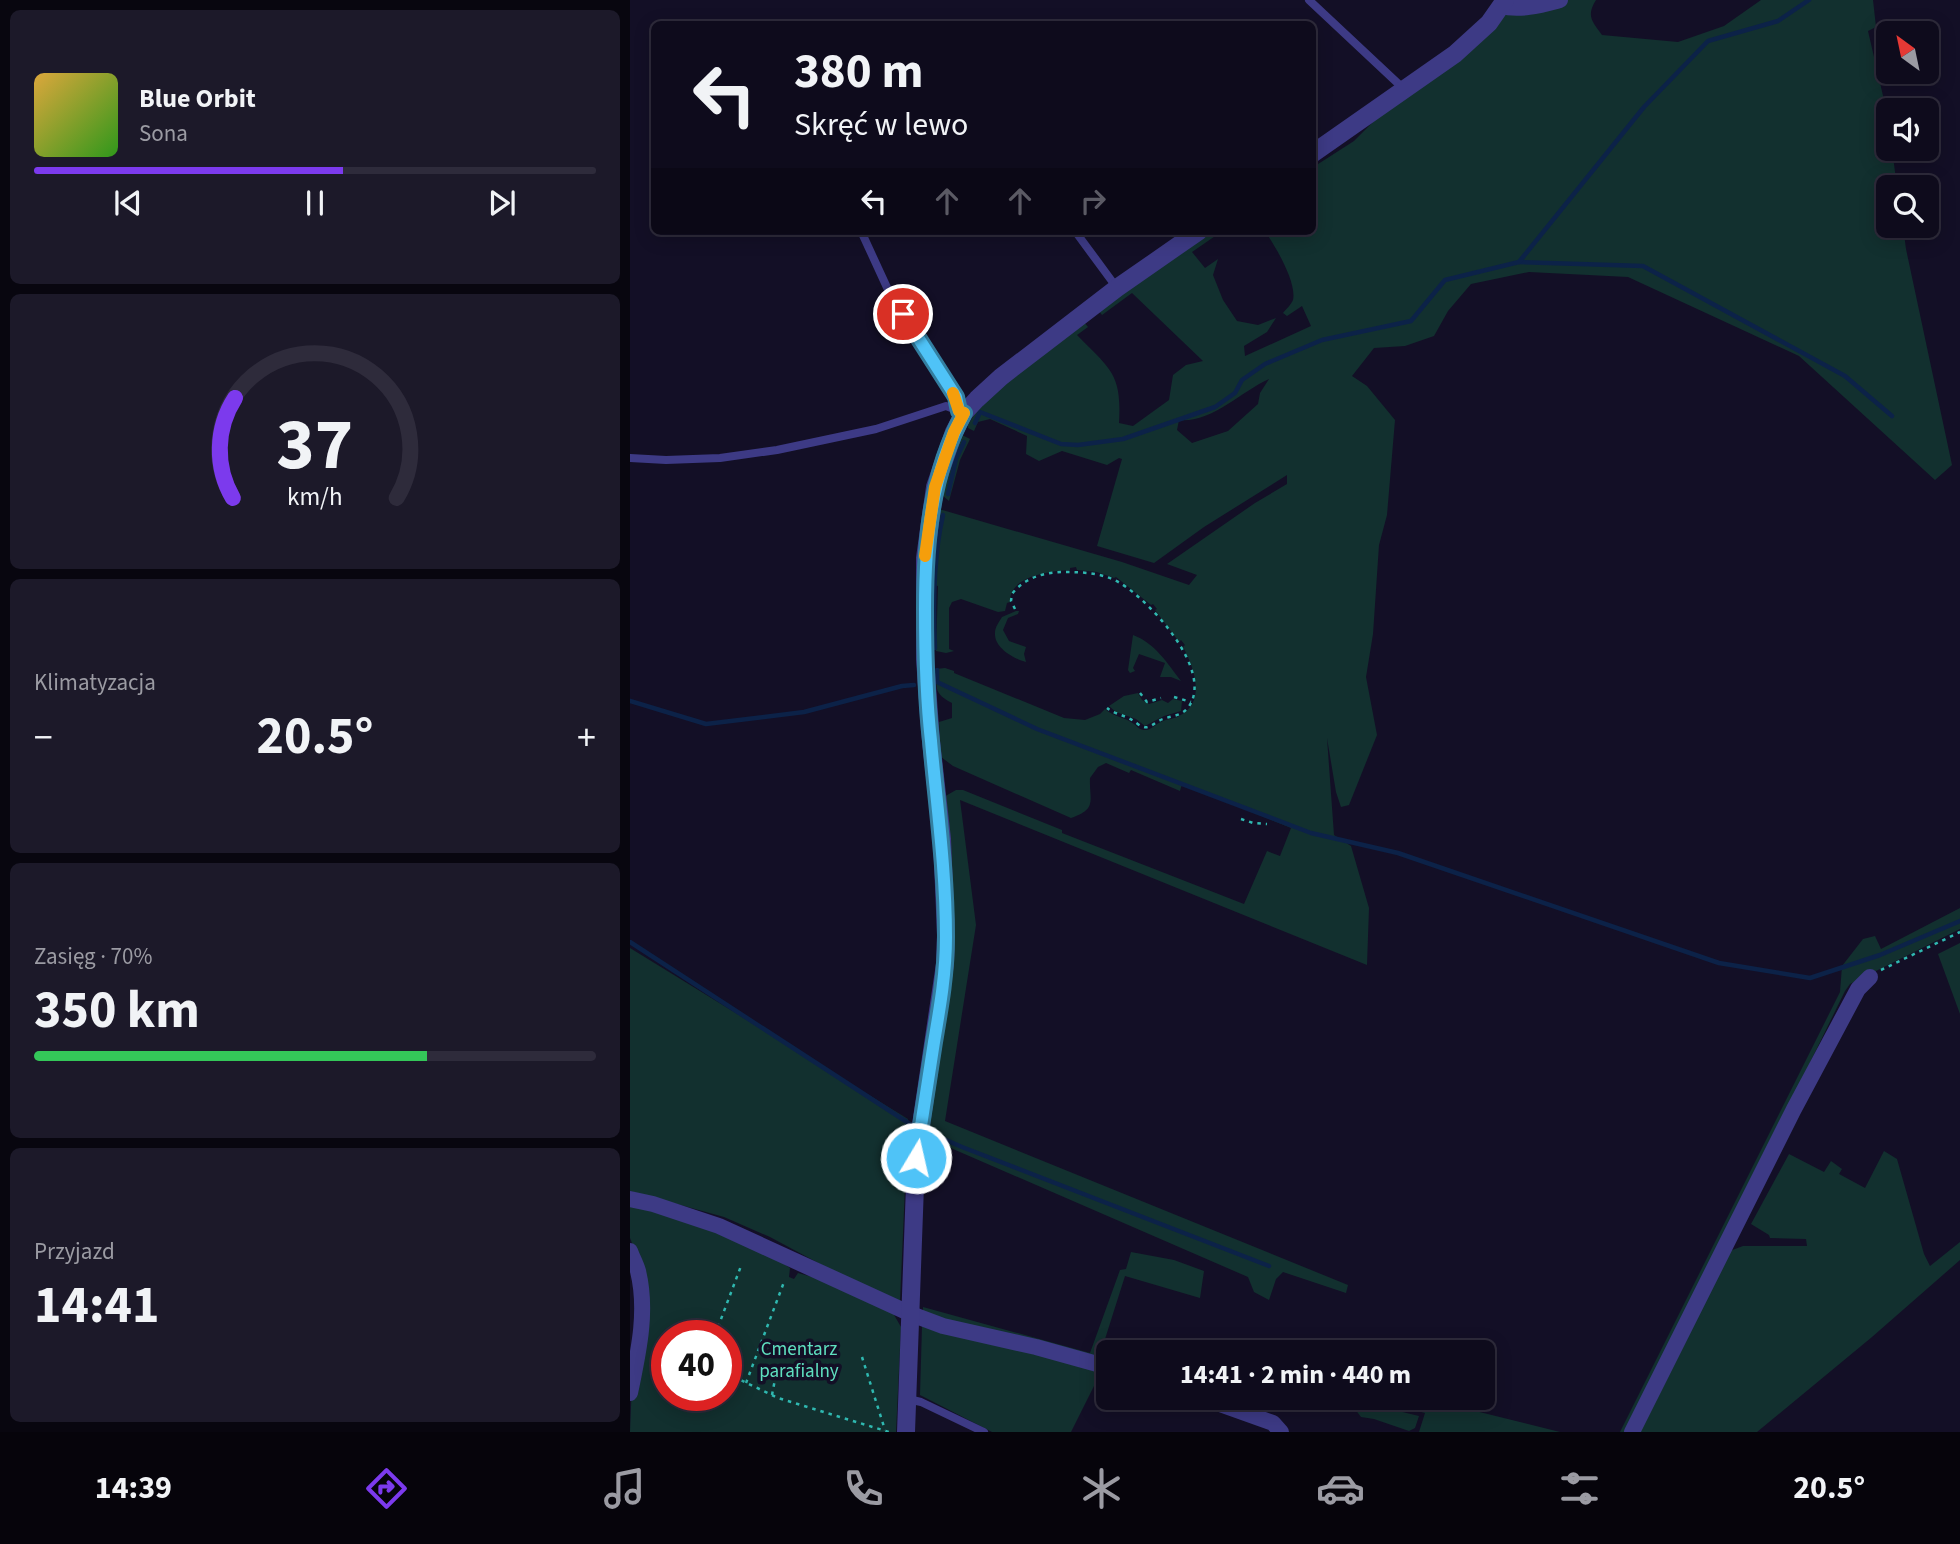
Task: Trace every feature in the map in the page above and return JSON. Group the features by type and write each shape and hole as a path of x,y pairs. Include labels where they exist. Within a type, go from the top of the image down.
{"street":[{"path":"1316,150 1455,54 1489,23 1503,3 1511,9 1559,0"},
{"path":"906,1432 916,1158 941,998 946,936 942,839 925,659 925,558 935,487 962,412 1001,377 1117,288 1193,235"},
{"path":"1632,1432 1794,1109 1858,989 1870,977"},
{"path":"630,1199 719,1226 943,1326 1096,1364"},
{"path":"630,1251 638,1271 641,1327 640,1346 630,1393"},
{"path":"1237,1410 1273,1423 1281,1432"}],"lane":[{"path":"1308,0 1405,90"},
{"path":"863,235 890,294 956,397 962,412"},
{"path":"1078,235 1117,288"},
{"path":"630,458 666,460 743,455 876,429 946,406 962,412"},
{"path":"908,1399 921,1402 984,1432"}],"path":[{"path":"1015,610 1012,594 1030,580 1047,573 1084,572 1107,577 1121,584 1151,608 1183,650 1193,676 1195,690 1191,702 1180,714 1158,720 1146,728 1107,708"},
{"path":"1140,693 1147,702 1161,698"},
{"path":"1174,697 1191,702"},
{"path":"1241,819 1267,824"},
{"path":"1870,977 1890,964 1960,932"},
{"path":"721,1320 741,1266"},
{"path":"746,1383 785,1282"},
{"path":"862,1357 887,1432"},
{"path":"772,1396 776,1374"},
{"path":"742,1381 772,1396 887,1432"}],"green space":[{"path":"1565,0 1596,0 1591,14 1602,35 1678,42 1724,26 1761,0 1873,0 1876,27 1868,31 1876,66 1876,84 1880,84 1884,98 1876,98 1876,161 1894,161 1895,175 1876,175 1876,238 1905,238 1952,465 1935,480 1799,356 1628,277 1529,272 1471,284 1448,311 1434,336 1405,346 1374,348 1352,376 1367,386 1395,420 1387,515 1379,545 1373,634 1366,677 1377,735 1349,805 1341,807 1336,792 1327,738 1334,835 1351,846 1369,908 1367,965 960,800 976,925 945,1121 1348,1285 1346,1293 1283,1272 1276,1279 1269,1300 1254,1292 1248,1277 930,1139 950,978 942,798 956,790 963,790 1062,830 1062,833 1244,904 1267,851 1280,856 1291,828 1182,784 1180,791 1131,770 1129,773 1106,763 1098,767 1090,778 1089,807 1080,815 1071,818 953,766 941,757 939,722 952,718 952,703 939,693 936,669 954,671 1064,718 1085,720 1105,709 1144,730 1188,710 1193,703 1196,684 1183,647 1185,645 1181,640 1179,642 1153,604 1116,577 1077,570 1076,567 1032,577 1016,586 1005,611 998,612 961,599 952,602 949,608 949,649 954,651 946,653 936,651 938,586 933,585 939,509 1122,562 1189,585 1197,575 1167,564 1287,484 1287,475 1204,527 1154,563 1097,546 1122,459 1107,465 1062,451 1039,461 1026,454 1027,436 990,419 978,422 974,431 968,428 968,425 990,396 1084,322 1088,327 1077,335 1112,373 1118,393 1119,423 1133,426 1169,400 1173,375 1186,365 1203,361 1132,293 1102,315 1099,311 1204,235 1217,235 1192,252 1205,268 1218,259 1213,275 1223,300 1237,321 1258,325 1276,318 1267,332 1244,346 1245,356 1311,326 1302,306 1287,316 1283,313 1293,300 1292,284 1267,235 1316,235 1316,165 1354,141 1373,122 1501,16","holes":["1269,379 1260,393 1258,404 1228,431 1192,443 1177,430 1179,420 1191,420 1214,412"]},
{"path":"962,435 970,439 960,460 949,501 942,495 943,487"},
{"path":"1019,611 1018,614 1008,618 1003,630 1009,641 1026,647 1026,662 1006,652 998,643 995,633 1002,617"},
{"path":"1133,635 1154,649 1181,681 1160,677 1165,663 1139,654 1133,668 1135,671 1130,673 1128,670"},
{"path":"1138,693 1142,700 1149,704 1162,700 1168,703 1173,699 1182,701 1181,711 1145,726 1109,706 1124,696"},
{"path":"1960,908 1960,929 1850,984 1845,991 1629,1432 1620,1432 1840,992 1842,966 1863,939 1875,936 1881,949"},
{"path":"1960,943 1960,1014 1938,954"},
{"path":"630,948 908,1119 900,1302 724,1217 630,1191"},
{"path":"1884,1151 1897,1159 1924,1254 1930,1266 1960,1242 1960,1260 1757,1432 1639,1432 1727,1252 1743,1246 1807,1246 1806,1239 1770,1238 1751,1224 1789,1154 1824,1172 1831,1161 1842,1169 1839,1174 1865,1188"},
{"name":"Cmentarz parafialny","path":"633,1205 699,1225 781,1262 790,1268 789,1277 794,1279 798,1273 816,1278 893,1313 901,1327 896,1432 630,1432 637,1256 630,1238 630,1206"},
{"path":"1131,1252 1174,1260 1204,1271 1200,1298 1125,1276 1105,1340 1096,1340 1096,1357 923,1315 923,1307 1090,1353 1120,1270 1126,1269"},
{"path":"922,1326 1096,1366 1096,1382 1071,1432 992,1432 920,1395"},
{"path":"1356,1410 1394,1410 1419,1416 1415,1428 1409,1431 1361,1417"},
{"path":"1414,1410 1471,1410 1560,1432 1419,1432 1425,1413"}],"waterway":[{"path":"975,423 980,412 1061,444 1078,445 1123,439 1215,407 1235,393 1242,380 1265,364 1322,340 1411,321 1445,280 1519,262 1644,107 1708,41 1778,21 1809,0"},
{"path":"1519,262 1643,266 1845,376 1892,416"},
{"path":"948,494 956,459 964,442"},
{"path":"935,648 935,581 943,515"},
{"path":"937,670 937,682 1037,729 1311,833 1398,853 1719,963 1810,978 1880,955 1960,921"},
{"path":"630,701 706,724 804,712 914,685"},
{"path":"630,942 910,1124"},
{"path":"932,1134 1269,1266"}],"slow traffic":[{"path":"925,556 935,487 954,432 964,413 959,411 953,393"}],"route":[{"path":"903,314 956,397 959,411 964,413 954,432 935,487 925,558 925,659 942,839 946,936 941,998 916,1158"}]}
